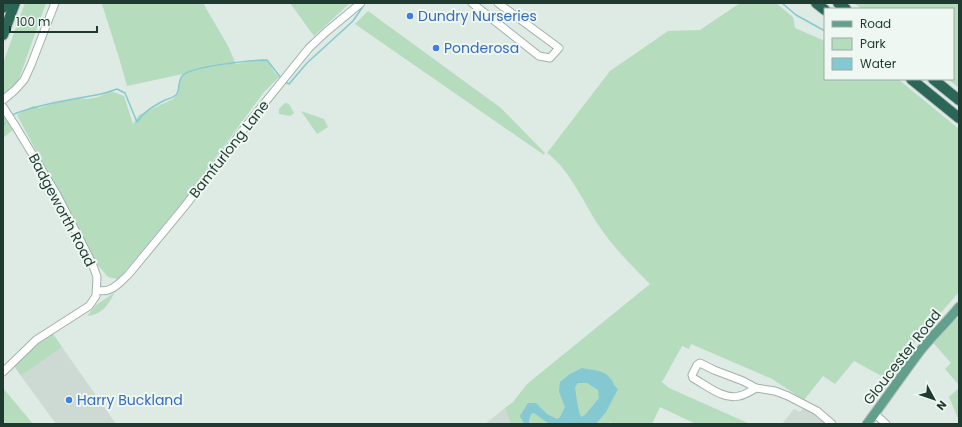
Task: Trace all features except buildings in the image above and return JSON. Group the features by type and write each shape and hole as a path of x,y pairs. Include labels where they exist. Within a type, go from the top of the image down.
{"highway":[{"path":"3,35 7,11 5,3"},
{"path":"7,11 15,3"},
{"path":"816,3 824,9"},
{"path":"912,80 959,118"},
{"path":"934,80 959,100"}],"main road":[{"name":"Gloucester Road","path":"867,424 921,350 959,307"}],"street":[{"path":"3,100 24,80 55,3"},
{"path":"472,3 539,56 550,58 559,48 498,3"},
{"name":"Bamfurlong Lane","path":"97,290 103,292 109,290 119,284 128,275 185,206 250,121 309,48 359,4"},
{"name":"Badgeworth Road","path":"3,106 57,195 92,263 97,277 97,290"},
{"path":"3,372 36,340 89,306 96,296 97,290"},
{"path":"756,388 739,396 732,397 722,395 693,378 692,375 697,365 700,363 756,388 775,391 788,396 817,411 832,424"},
{"path":"875,414 886,424"}],"shaded area":[{"name":"Harry Buckland","path":"62,347 116,424 56,424 21,376"},
{"path":"806,405 832,424 782,424 794,409 800,412"},
{"path":"505,408 511,424 485,424"}],"green space":[{"path":"25,3 46,3 15,90 3,100 3,63"},
{"path":"203,3 228,46 236,64 263,59 267,60 279,77 264,92 182,203 117,279 108,277 95,262 17,115 33,106 39,108 61,101 98,97 111,91 124,96 133,124 139,115 173,99 178,94 178,86 183,74 127,86 102,4"},
{"path":"290,3 350,3 314,36"},
{"path":"740,3 776,3 793,17 795,28 824,41 824,80 899,80 959,129 959,292 897,363 901,366 889,380 854,361 835,384 823,376 804,400 772,379 691,344 689,349 682,346 662,382 669,388 750,424 696,424 660,407 652,424 614,424 610,422 609,424 511,424 505,408 513,402 527,384 650,284 610,241 599,226 570,178 547,153 610,71 668,31 700,30"},
{"path":"854,3 959,3 959,88 949,80 954,80 954,8 861,8"},
{"path":"368,11 501,108 545,153 544,155 355,24"},
{"path":"285,103 289,104 294,113 290,116 279,114 279,109"},
{"path":"3,106 16,127 3,138"},
{"path":"301,111 324,119 328,127 317,134"},
{"path":"114,293 110,302 104,309 96,314 87,316 96,305"},
{"path":"952,315 959,320 959,385 945,369 951,363 930,339"},
{"path":"51,331 62,347 21,376 12,363"},
{"path":"3,388 33,424 3,424"},
{"path":"959,388 959,421 949,397"}],"water":[{"path":"582,368 601,372 611,379 618,389 606,412 596,424 549,424 534,413 531,414 529,424 524,424 520,416 528,403 536,403 547,414 557,419 560,417 565,407 559,392 560,382 570,374","holes":["578,383 587,383 598,390 599,398 585,415 581,417 575,387"]}],"waterway":[{"path":"782,3 796,15 824,30"},
{"path":"285,82 289,84 307,63 353,21 362,8"},
{"path":"14,114 44,105 99,95 117,89 125,93 137,122 150,109 176,95 181,77 189,72 210,66 236,62 267,60 281,78"}],"place":[{"name":"Dundry Nurseries","path":"410,16"},
{"name":"Ponderosa","path":"436,48"},
{"name":"Harry Buckland","path":"69,400"}]}
